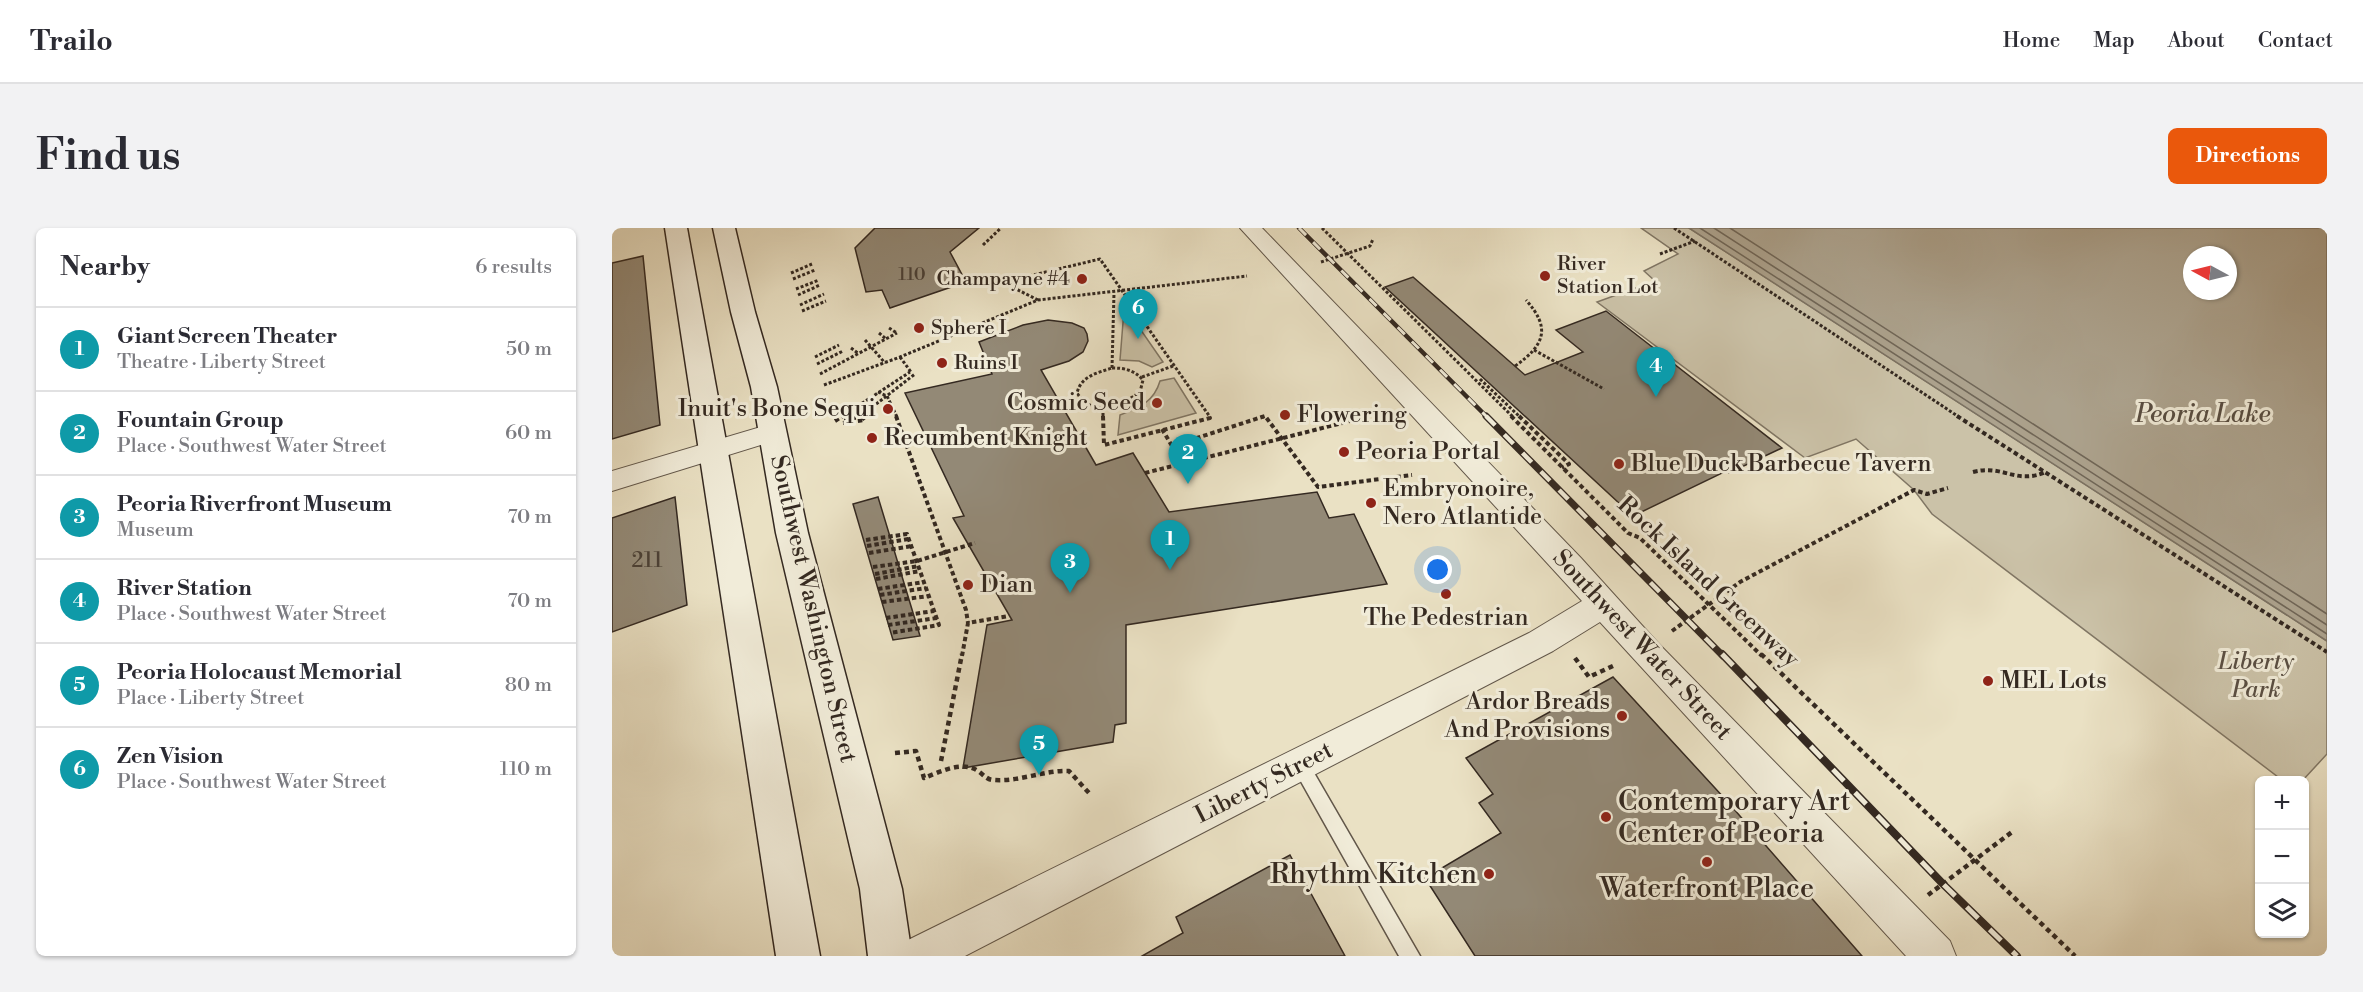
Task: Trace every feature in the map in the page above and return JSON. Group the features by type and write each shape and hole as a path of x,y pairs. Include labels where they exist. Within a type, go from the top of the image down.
{"street":[{"path":"676,228 798,956"},
{"name":"Southwest Washington Street","path":"724,228 743,312 764,387 792,533 880,889 890,956"},
{"name":"Southwest Water Street","path":"1250,228 1604,604 1646,652 1935,956"},
{"path":"612,481 771,433"},
{"name":"Liberty Street","path":"921,956 1541,642 1604,604"}],"lane":[{"path":"1300,764 1410,956"}],"path":[{"path":"983,245 1001,228"},
{"name":"Rock Island Greenway","path":"1322,228 1628,533 1640,538 2074,956"},
{"path":"1674,228 1927,397 2327,652"},
{"path":"1312,262 1320,262 1370,246 1373,239"},
{"path":"1659,254 1695,241"},
{"path":"985,281 1004,282 1100,259 1210,418 1104,445 1103,408"},
{"path":"791,273 812,264"},
{"path":"793,279 815,270"},
{"path":"824,385 885,363 1038,300 1247,276"},
{"path":"796,289 819,280"},
{"path":"1004,282 1038,300"},
{"path":"798,294 820,285"},
{"path":"1112,368 1114,293"},
{"path":"800,304 824,294"},
{"path":"802,311 826,300"},
{"path":"1515,366 1528,358 1534,350 1542,324 1541,317 1526,300"},
{"path":"820,374 897,333 889,328"},
{"path":"879,333 886,339"},
{"path":"865,340 873,346 885,363"},
{"path":"815,357 839,345"},
{"path":"851,348 859,354"},
{"path":"1534,350 1604,389"},
{"path":"817,364 843,351 841,363"},
{"path":"844,421 864,415 915,374 909,372 900,357"},
{"path":"1142,377 1173,366"},
{"path":"1112,368 1132,370 1142,377 1143,386 1134,398 1125,403 1103,408 1084,404 1078,399 1076,393 1078,387 1091,375 1112,368"},
{"path":"835,421 909,372"},
{"path":"901,378 907,380"},
{"path":"1480,379 1569,464 1562,468"},
{"path":"889,386 896,388"},
{"path":"878,392 886,396 897,418 966,610 968,623 941,761"},
{"path":"864,402 875,405"},
{"path":"853,410 864,415"},
{"path":"1162,429 1172,446 1264,416 1318,487 1413,475"},
{"path":"1145,473 1362,418"},
{"path":"1526,432 1536,430"},
{"path":"1973,472 1985,468 1996,468 2018,479 2032,479 2046,472"},
{"path":"1670,635 1674,628 1740,582 1914,490 1927,494 1948,488"},
{"path":"866,540 908,534 939,625 890,633"},
{"path":"867,546 909,539"},
{"path":"873,567 917,561 975,543"},
{"path":"869,554 912,546"},
{"path":"875,576 920,568"},
{"path":"878,589 924,582"},
{"path":"880,595 927,588"},
{"path":"882,602 929,596"},
{"path":"886,618 934,611"},
{"path":"968,623 1009,616"},
{"path":"888,625 937,618"},
{"path":"1573,655 1589,677 1618,664"},
{"path":"895,753 916,750 924,778 954,767 974,769 983,777 993,780 1054,769 1070,771 1076,783 1087,789 1089,793"},
{"path":"1924,898 2012,832"}],"green space":[{"name":"Liberty Park","path":"1641,228 1689,228 2327,641 2327,754 2307,776 2277,776 1932,514 1914,490 1856,439 1805,458 1597,302 1655,281 1644,271 1678,254"},
{"path":"1124,310 1127,310 1163,362 1152,367 1139,361 1120,360"},
{"path":"1174,378 1196,413 1118,435 1120,415 1139,407 1150,399 1160,381"}],"water":[{"name":"Peoria Lake","path":"1689,228 2327,228 2327,641"}],"building":[{"path":"875,228 979,228 950,252 966,282 890,308 882,290 866,292 855,248"},
{"path":"643,256 660,425 612,439 612,263"},
{"path":"1413,277 1525,375 1583,352 1556,330 1606,311 1782,448 1729,473 1726,471 1633,516 1385,287"},
{"path":"1048,320 1072,323 1084,328 1087,334 1088,341 1083,352 1069,361 1041,370 1096,465 1133,453 1169,512 1317,492 1329,518 1354,514 1387,584 1126,625 1126,723 1115,725 1113,742 963,768 987,625 1012,620 953,518 964,516 905,393 992,374 979,342 1023,325"},
{"path":"675,497 687,605 612,632 612,518"},
{"path":"878,497 920,636 893,640 853,504"},
{"path":"1613,677 1726,800 1862,956 1475,956 1425,878 1501,833 1479,803 1493,794 1466,758"},
{"path":"1290,855 1345,956 1142,956 1183,933 1176,917"}],"railway":[{"path":"1299,228 1487,417"},
{"path":"1486,416 1723,656"},
{"path":"1722,654 1944,885 2017,956"}],"place":[{"name":"River Station Lot","path":"1545,276"},
{"name":"Champayne #4","path":"1082,279"},
{"name":"Sphere I","path":"919,328"},
{"name":"Zen Vision","path":"1138,339"},
{"name":"Ruins I","path":"942,363"},
{"name":"River Station","path":"1656,397"},
{"name":"Cosmic Seed","path":"1157,403"},
{"name":"Inuit's Bone Sequi","path":"888,409"},
{"name":"Flowering","path":"1285,415"},
{"name":"Recumbent Knight","path":"872,438"},
{"name":"Peoria Portal","path":"1344,452"},
{"name":"Blue Duck Barbecue Tavern","path":"1619,464"},
{"name":"Fountain Group","path":"1188,484"},
{"name":"Embryonoire, Nero Atlantide","path":"1371,503"},
{"name":"Giant Screen Theater","path":"1170,570"},
{"name":"Dian","path":"968,585"},
{"name":"Peoria Riverfront Museum","path":"1070,593"},
{"name":"The Pedestrian","path":"1446,594"},
{"name":"MEL Lots","path":"1988,681"},
{"name":"Ardor Breads And Provisions","path":"1622,716"},
{"name":"Peoria Holocaust Memorial","path":"1039,775"},
{"name":"Contemporary Art Center of Peoria","path":"1606,817"},
{"name":"Waterfront Place","path":"1707,862"},
{"name":"Rhythm Kitchen","path":"1489,874"}]}
